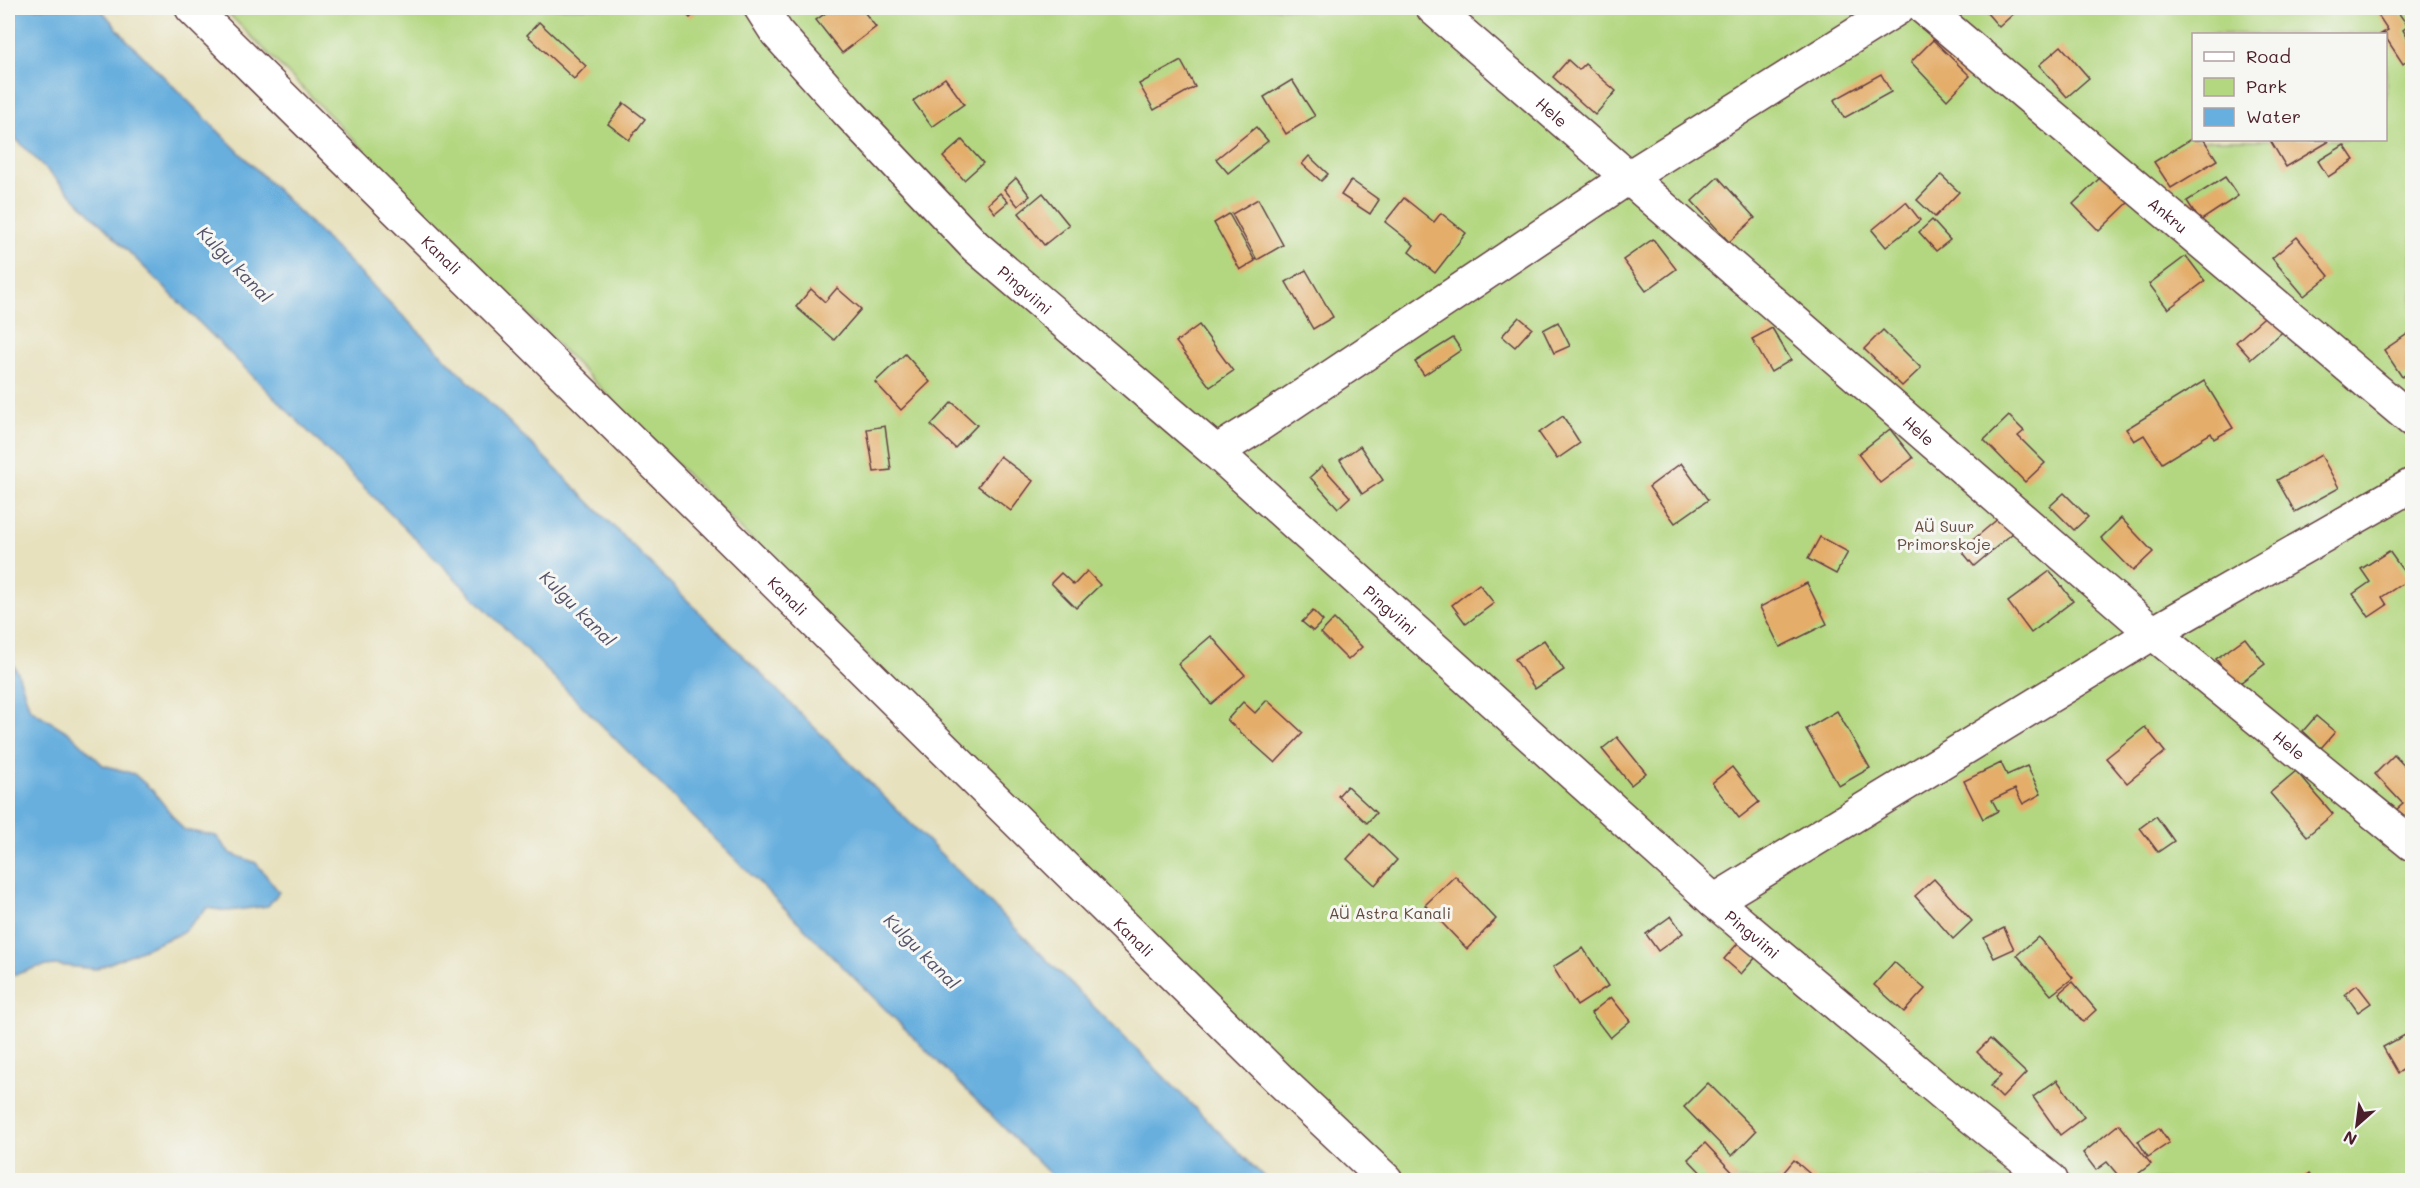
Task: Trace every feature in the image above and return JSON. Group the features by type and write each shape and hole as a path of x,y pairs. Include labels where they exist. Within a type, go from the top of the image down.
{"street":[{"name":"Kanali","path":"192,8 1239,1041 1386,1180"},
{"name":"Pingviini","path":"760,8 777,33 847,111 975,246 1216,452 1714,902 2050,1180"},
{"name":"Hele","path":"1433,8 2153,633 2412,844"},
{"path":"1216,452 1254,429 1629,177 1898,8"},
{"name":"Ankru","path":"1924,8 2412,420"},
{"path":"1714,902 2153,633 2412,484"}],"green space":[{"name":"AÜ Suur Primorskoje","path":"223,8 2412,8 2412,1180 1407,1180 1060,850"}],"water":[{"name":"Kulgu kanal","path":"8,8 100,8 126,39 1267,1180 1056,1180 8,131"},
{"path":"8,656 18,673 30,709 71,734 103,765 134,774 153,791 184,830 216,836 230,853 256,863 279,892 268,906 228,911 207,908 182,933 96,969 55,965 38,967 8,977"}],"building":[{"path":"680,8 700,8 690,18"},
{"path":"833,8 861,8 876,27 842,53 816,20"},
{"path":"1990,8 2020,8 1999,27 1986,12"},
{"path":"2383,8 2395,8 2408,26 2403,30 2412,45 2412,57 2403,64 2387,40 2387,33 2383,33 2388,30 2376,12"},
{"path":"539,22 586,66 574,79 527,35"},
{"path":"1933,40 1970,76 1947,100 1911,62"},
{"path":"2061,46 2089,78 2067,97 2039,65"},
{"path":"1568,60 1579,70 1585,64 1616,91 1595,115 1553,77"},
{"path":"1181,61 1195,87 1154,110 1139,84"},
{"path":"1881,74 1891,92 1844,118 1834,100"},
{"path":"945,78 964,104 932,127 913,101"},
{"path":"1292,80 1315,116 1286,134 1264,97"},
{"path":"624,103 645,119 629,140 608,124"},
{"path":"1256,127 1268,141 1228,173 1216,159"},
{"path":"2192,138 2192,141 2205,141 2217,160 2171,188 2154,162"},
{"path":"962,140 983,163 964,180 943,157"},
{"path":"2271,141 2328,142 2286,167"},
{"path":"2344,145 2354,160 2328,177 2318,161"},
{"path":"1309,156 1328,174 1321,181 1302,164"},
{"path":"2105,173 2131,200 2099,231 2073,204"},
{"path":"1941,175 1959,192 1935,217 1917,200"},
{"path":"1718,177 1755,218 1729,242 1692,201"},
{"path":"2225,177 2238,196 2200,221 2187,201"},
{"path":"1016,178 1030,196 1018,206 1004,189"},
{"path":"1351,180 1379,200 1370,214 1341,195"},
{"path":"1000,193 1008,202 995,213 988,204"},
{"path":"1043,193 1069,225 1044,245 1019,213"},
{"path":"1404,198 1434,222 1441,213 1466,233 1435,273 1409,252 1414,245 1385,222"},
{"path":"1258,199 1283,245 1257,260 1232,214"},
{"path":"1906,202 1920,220 1886,247 1872,230"},
{"path":"1229,214 1255,261 1240,270 1214,223"},
{"path":"1932,220 1950,240 1936,251 1919,232"},
{"path":"2297,237 2329,276 2304,296 2272,258"},
{"path":"1653,239 1676,269 1646,291 1623,260"},
{"path":"2186,256 2205,281 2168,309 2149,284"},
{"path":"1306,270 1333,317 1313,329 1286,282"},
{"path":"837,288 861,309 834,340 796,307 811,289 825,302"},
{"path":"2271,311 2287,328 2251,359 2236,342"},
{"path":"1519,317 1532,328 1515,347 1502,336"},
{"path":"1558,322 1570,346 1554,353 1543,330"},
{"path":"1199,325 1233,371 1210,387 1176,342"},
{"path":"1772,328 1791,360 1771,372 1752,339"},
{"path":"1883,330 1921,368 1902,386 1864,349"},
{"path":"2412,331 2412,371 2402,377 2384,350"},
{"path":"1453,338 1461,350 1424,375 1415,362"},
{"path":"905,354 930,382 901,410 875,382"},
{"path":"2204,381 2233,428 2214,439 2211,433 2162,463 2144,435 2134,441 2126,429"},
{"path":"952,402 977,425 955,448 931,425"},
{"path":"1563,416 1580,443 1557,459 1539,433"},
{"path":"2009,416 2024,431 2018,436 2045,463 2025,482 1984,440"},
{"path":"885,426 891,470 874,472 867,429"},
{"path":"1890,429 1913,458 1880,483 1858,454"},
{"path":"1360,446 1383,480 1362,494 1340,460"},
{"path":"2321,455 2339,488 2295,512 2277,480"},
{"path":"1000,456 1033,481 1011,511 978,486"},
{"path":"1681,463 1708,500 1675,523 1649,487"},
{"path":"1322,466 1350,497 1338,508 1310,477"},
{"path":"2064,493 2088,517 2074,530 2050,506"},
{"path":"2000,517 2013,533 1974,566 1961,550"},
{"path":"2121,518 2153,552 2133,571 2101,538"},
{"path":"1820,537 1848,552 1836,574 1808,559"},
{"path":"2389,551 2409,579 2382,597 2387,605 2369,617 2353,594 2370,582 2361,569"},
{"path":"1087,571 1100,585 1076,608 1051,583 1061,573 1074,585"},
{"path":"2050,571 2073,601 2031,633 2008,602"},
{"path":"1807,583 1827,624 1780,647 1760,607"},
{"path":"1479,584 1494,603 1466,624 1452,605"},
{"path":"1313,611 1323,621 1313,631 1302,622"},
{"path":"1334,619 1362,647 1348,660 1321,633"},
{"path":"1211,636 1245,675 1211,704 1178,664"},
{"path":"2245,638 2265,664 2236,686 2216,659"},
{"path":"1544,640 1564,670 1535,689 1515,659"},
{"path":"1267,700 1303,733 1275,763 1227,720 1243,702 1255,713"},
{"path":"1837,711 1870,768 1839,786 1806,729"},
{"path":"2316,716 2335,732 2321,748 2303,731"},
{"path":"2145,727 2165,752 2127,783 2106,758"},
{"path":"1617,737 1646,773 1631,785 1602,749"},
{"path":"2394,755 2412,774 2412,816 2407,821 2396,810 2403,804 2375,774"},
{"path":"2001,763 2007,775 2027,766 2041,794 2023,804 2015,789 1992,800 1998,811 1983,819 1964,781"},
{"path":"1732,767 1759,802 1739,818 1712,783"},
{"path":"2296,771 2333,814 2307,836 2270,793"},
{"path":"1347,786 1376,813 1367,823 1338,796"},
{"path":"2156,816 2174,841 2158,852 2140,828"},
{"path":"1370,834 1397,860 1375,885 1347,859"},
{"path":"1455,876 1496,919 1467,949 1425,905"},
{"path":"1934,879 1972,921 1953,939 1915,896"},
{"path":"1671,916 1683,933 1658,951 1646,934"},
{"path":"2004,928 2014,949 1994,958 1984,938"},
{"path":"2038,937 2073,978 2051,995 2017,955"},
{"path":"1739,942 1756,957 1741,974 1724,959"},
{"path":"1583,948 1608,986 1577,1006 1553,967"},
{"path":"1894,962 1925,989 1904,1012 1874,985"},
{"path":"2072,982 2096,1010 2083,1022 2059,993"},
{"path":"2357,985 2371,1003 2358,1012 2345,994"},
{"path":"1611,997 1630,1021 1610,1038 1591,1013"},
{"path":"2405,1035 2412,1049 2412,1064 2398,1073 2383,1047"},
{"path":"1990,1039 2026,1073 2002,1098 1990,1086 2001,1076 1977,1052"},
{"path":"2057,1080 2084,1117 2060,1135 2033,1097"},
{"path":"1708,1083 1756,1131 1732,1156 1684,1107"},
{"path":"2119,1124 2151,1164 2130,1180 2122,1180 2107,1162 2096,1170 2083,1153"},
{"path":"2159,1128 2169,1143 2148,1157 2138,1141"},
{"path":"1705,1143 1737,1177 1733,1180 1708,1180 1688,1159"},
{"path":"1794,1160 1817,1180 1777,1180"},
{"path":"2225,1173 2230,1180 2214,1180"},
{"path":"2309,1174 2313,1180 2298,1180"}],"park label":[{"name":"AÜ Astra Kanali","path":"1390,912"}]}
